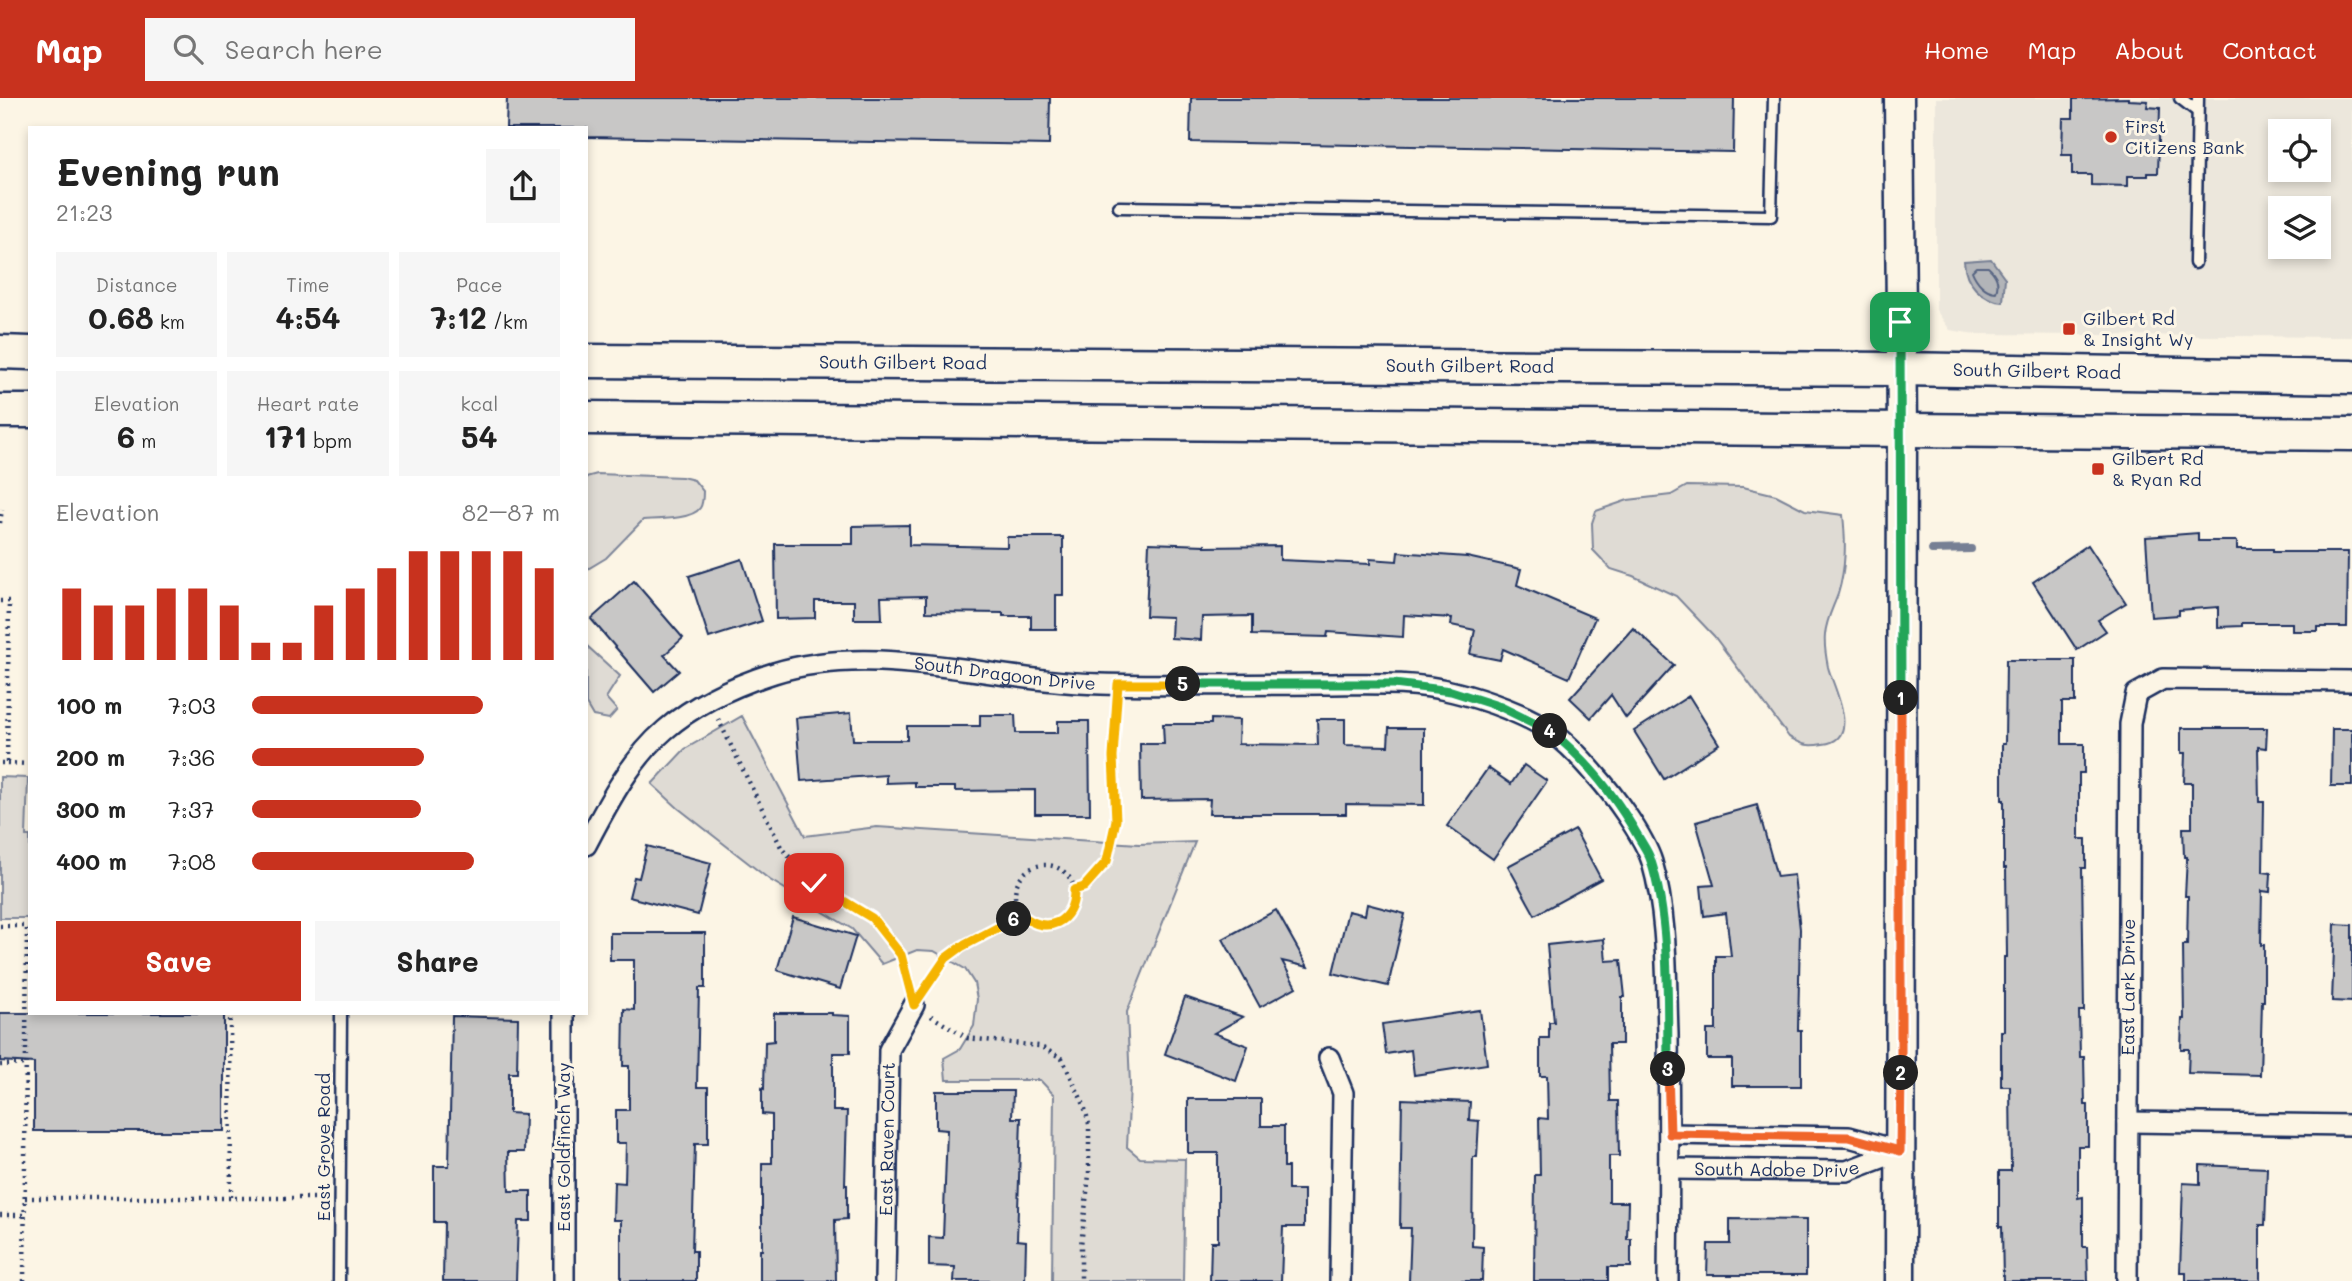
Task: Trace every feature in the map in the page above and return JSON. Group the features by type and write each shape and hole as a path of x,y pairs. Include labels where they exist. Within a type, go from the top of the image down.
{"main road":[{"path":"0,352 28,353"},
{"name":"South Gilbert Road","path":"588,361 1900,369 2352,377"},
{"path":"0,411 28,411"},
{"path":"588,418 2352,434"}],"street":[{"path":"1899,98 1902,429 1900,1281"},
{"name":"South Dragoon Drive","path":"701,705 773,674 820,662 904,663 1095,684 1394,684 1451,691 1501,707 1552,732 1593,771 1625,814 1651,859 1662,917 1667,989 1670,1134 1668,1281"},
{"name":"East Lark Drive","path":"2127,1281 2130,724 2136,694 2163,679 2352,681"},
{"path":"588,841 605,808 633,767 664,731 701,705"},
{"name":"East Raven Court","path":"885,1281 889,1050 914,1005"},
{"name":"East Goldfinch Way","path":"564,1015 564,1281"},
{"path":"1329,1058 1343,1093 1339,1281"},
{"path":"2128,1122 2352,1125"},
{"name":"South Adobe Drive","path":"1670,1134 1849,1137 1900,1151"},
{"name":"South Adobe Drive","path":"1670,1169 1847,1171 1900,1151"}],"lane":[{"path":"1119,207 1771,216 1774,98"},
{"path":"2180,98 2197,111"},
{"path":"2195,263 2198,98"},
{"name":"East Grove Road","path":"339,1281 341,1015"}],"path":[{"path":"0,523 2,509"},
{"path":"0,601 9,601 7,763"},
{"path":"1074,890 1084,887 1107,861 1116,820 1113,757 1118,684"},
{"path":"701,705 739,757 764,816 782,849 814,883 872,918 901,955 914,1005 967,1038 1039,1046 1062,1058 1084,1105 1089,1124 1089,1175 1081,1245 1081,1281"},
{"path":"0,763 28,764"},
{"path":"1047,866 1057,868 1071,881 1074,890 1074,900 1066,917 1058,922 1039,925 1022,915 1015,896 1021,878 1028,871 1047,866"},
{"path":"914,1005 946,958 961,947 1022,915"},
{"path":"0,926 28,926 24,1281"},
{"path":"230,1015 231,1198"},
{"path":"0,1065 26,1064"},
{"path":"25,1198 340,1198"},
{"path":"0,1215 25,1215"}],"shaded area":[{"path":"1936,98 2352,98 2352,337 1975,334 1950,330 1936,310"},
{"path":"597,474 682,477 694,480 703,491 702,504 690,515 643,520 606,558 588,569 588,476"},
{"path":"1687,486 1743,487 1776,495 1805,510 1843,515 1843,574 1825,639 1828,667 1842,712 1841,733 1835,740 1809,745 1789,737 1714,636 1676,596 1611,569 1593,550 1592,523 1596,511 1628,500 1671,495"},
{"path":"588,647 620,676 606,698 617,710 609,719 593,716 588,707"},
{"path":"742,716 805,836 877,827 1139,844 1195,842 1127,1012 1130,1085 1127,1147 1140,1158 1185,1159 1183,1281 1052,1281 1054,1095 1040,1080 946,1080 944,1058 960,1049 974,1026 977,999 974,983 965,969 934,951 917,950 882,964 852,929 770,880 678,808 652,784 685,749"},
{"path":"0,777 28,778 28,918 0,918"}],"water":[{"path":"1991,259 2005,278 2003,302 1981,294 1971,283 1965,269 1964,261"}],"building":[{"path":"507,98 1050,98 1049,145 588,137 588,126 506,126"},
{"path":"1191,98 1734,98 1733,152 1190,142"},
{"name":"First Citizens Bank","path":"2128,98 2148,101 2147,107 2160,108 2158,173 2128,176 2128,186 2091,185 2091,175 2072,175 2072,155 2062,155 2063,118 2073,118 2073,99"},
{"path":"909,525 909,545 1007,547 1007,537 1063,537 1063,595 1056,595 1056,629 1031,629 1031,616 926,612 926,596 881,597 882,619 854,619 854,601 815,601 815,618 776,619 775,544 853,544 853,526"},
{"path":"2198,533 2198,541 2237,541 2237,549 2348,552 2347,627 2318,627 2318,631 2292,631 2292,623 2242,623 2242,626 2218,627 2218,607 2179,610 2179,615 2151,617 2146,537"},
{"path":"1149,543 1205,547 1280,546 1280,560 1370,564 1370,559 1397,561 1398,552 1467,557 1521,569 1517,585 1595,618 1569,678 1503,649 1500,660 1470,654 1475,630 1451,625 1452,618 1404,615 1403,637 1328,632 1327,637 1252,635 1252,616 1202,617 1201,640 1171,638 1172,617 1146,616"},
{"path":"2088,545 2126,603 2098,620 2106,631 2077,650 2033,582"},
{"path":"742,559 762,621 709,638 689,576"},
{"path":"634,581 683,638 664,655 679,671 654,692 591,619"},
{"path":"1633,628 1674,665 1626,718 1611,695 1591,718 1570,698"},
{"path":"2006,660 2075,660 2075,702 2062,702 2062,744 2084,744 2084,773 2079,773 2079,839 2086,839 2086,868 2082,868 2084,1011 2079,1011 2080,1057 2084,1057 2085,1105 2088,1105 2088,1146 2078,1146 2078,1198 2083,1197 2083,1247 2087,1247 2088,1281 2003,1281 1999,1171 2011,1171 2010,1086 2001,1086 2004,957 2007,957 2002,800"},
{"path":"1689,696 1719,744 1664,779 1634,731"},
{"path":"851,713 853,740 907,740 907,726 980,726 980,715 1015,715 1016,733 1058,733 1058,721 1089,721 1090,814 1035,814 1035,790 955,791 955,787 915,787 915,782 886,783 886,775 801,781 796,718"},
{"path":"1211,719 1239,720 1238,744 1318,745 1317,719 1345,719 1345,745 1388,746 1389,728 1424,728 1424,805 1346,804 1346,814 1209,814 1210,799 1141,800 1140,744 1164,744 1163,724 1211,724"},
{"path":"2181,728 2267,728 2266,748 2258,747 2259,802 2264,802 2263,872 2271,873 2270,892 2262,891 2264,1001 2260,1075 2188,1073 2189,1049 2181,1049 2184,1019 2183,945 2187,945 2188,896 2185,896 2187,857 2184,857 2183,828 2192,828 2192,783 2184,783 2185,753 2181,753"},
{"path":"2332,729 2352,729 2352,786 2331,786"},
{"path":"1524,765 1547,781 1493,859 1447,826 1488,768 1511,784"},
{"path":"1757,805 1777,877 1794,875 1800,929 1798,1030 1801,1030 1801,1086 1732,1086 1732,1059 1707,1059 1707,1030 1716,1030 1716,956 1731,956 1726,913 1704,916 1701,886 1714,885 1696,822"},
{"path":"1575,830 1601,879 1535,915 1508,866"},
{"path":"647,846 711,863 698,915 629,897 634,877 639,878"},
{"path":"1367,904 1405,914 1388,986 1333,973 1348,911 1365,915"},
{"path":"1276,910 1308,967 1282,961 1296,987 1260,1007 1223,939"},
{"path":"793,917 856,936 840,989 777,970"},
{"path":"2335,924 2352,925 2352,1002 2332,1001"},
{"path":"610,933 705,933 705,988 699,988 697,1087 708,1087 708,1144 695,1144 692,1251 696,1251 696,1281 621,1281 621,1220 613,1220 614,1182 625,1183 626,1143 616,1143 616,1110 629,1110 629,1066 623,1066 624,1009 634,1010 634,960 610,960"},
{"path":"1604,939 1606,961 1621,960 1625,997 1622,997 1622,1044 1609,1044 1610,1101 1618,1101 1619,1156 1609,1156 1609,1202 1628,1202 1627,1239 1631,1239 1631,1267 1608,1267 1608,1281 1534,1281 1535,1175 1540,1175 1539,1118 1548,1119 1547,1076 1540,1076 1540,1038 1549,1038 1549,1022 1554,1022 1547,945"},
{"path":"1185,997 1243,1017 1214,1033 1248,1046 1236,1081 1165,1054"},
{"path":"1480,1010 1487,1064 1414,1075 1411,1050 1386,1054 1382,1024"},
{"path":"0,1013 224,1015 224,1131 34,1131 34,1063 0,1061"},
{"path":"774,1013 832,1013 850,1016 850,1053 833,1053 833,1111 847,1111 847,1219 835,1220 836,1281 760,1281 762,1163 772,1163 772,1115 762,1114 762,1088 764,1089 765,1042 774,1041"},
{"path":"452,1016 518,1018 517,1073 509,1073 509,1113 525,1114 524,1152 508,1152 509,1191 531,1191 531,1221 518,1221 516,1281 443,1281 444,1222 434,1222 434,1166 449,1166"},
{"path":"936,1091 1013,1091 1012,1118 1021,1118 1017,1240 1026,1241 1025,1281 954,1281 955,1267 929,1266 929,1237 943,1238 947,1130 936,1129"},
{"path":"1188,1099 1261,1099 1261,1126 1284,1126 1284,1167 1288,1167 1288,1190 1304,1190 1304,1227 1283,1227 1281,1281 1210,1281 1211,1242 1218,1242 1218,1153 1188,1153"},
{"path":"1402,1099 1470,1102 1469,1120 1479,1121 1477,1157 1473,1157 1472,1246 1483,1247 1482,1281 1409,1281 1411,1228 1400,1228"},
{"path":"2200,1165 2267,1168 2265,1225 2260,1225 2260,1281 2186,1281 2186,1272 2180,1272 2183,1183 2200,1184"},
{"path":"1730,1219 1806,1220 1806,1275 1707,1275 1708,1244 1730,1244"}],"waterway":[{"path":"1932,550 1971,549"}],"place":[{"name":"First Citizens Bank","path":"2111,137"},
{"name":"Gilbert Rd & Insight Wy","path":"2069,329"},
{"name":"Gilbert Rd & Ryan Rd","path":"2098,469"}],"route":[{"path":"814,883 872,918 901,955 914,1005 946,958 961,947 1022,915 1039,925 1048,925 1066,917 1074,900 1074,890 1084,887 1107,861 1116,820 1113,757 1118,684 1394,684 1451,691 1501,707 1552,732 1593,771 1625,814 1651,859 1662,917 1667,989 1670,1134 1849,1137 1900,1151 1900,322"}]}
